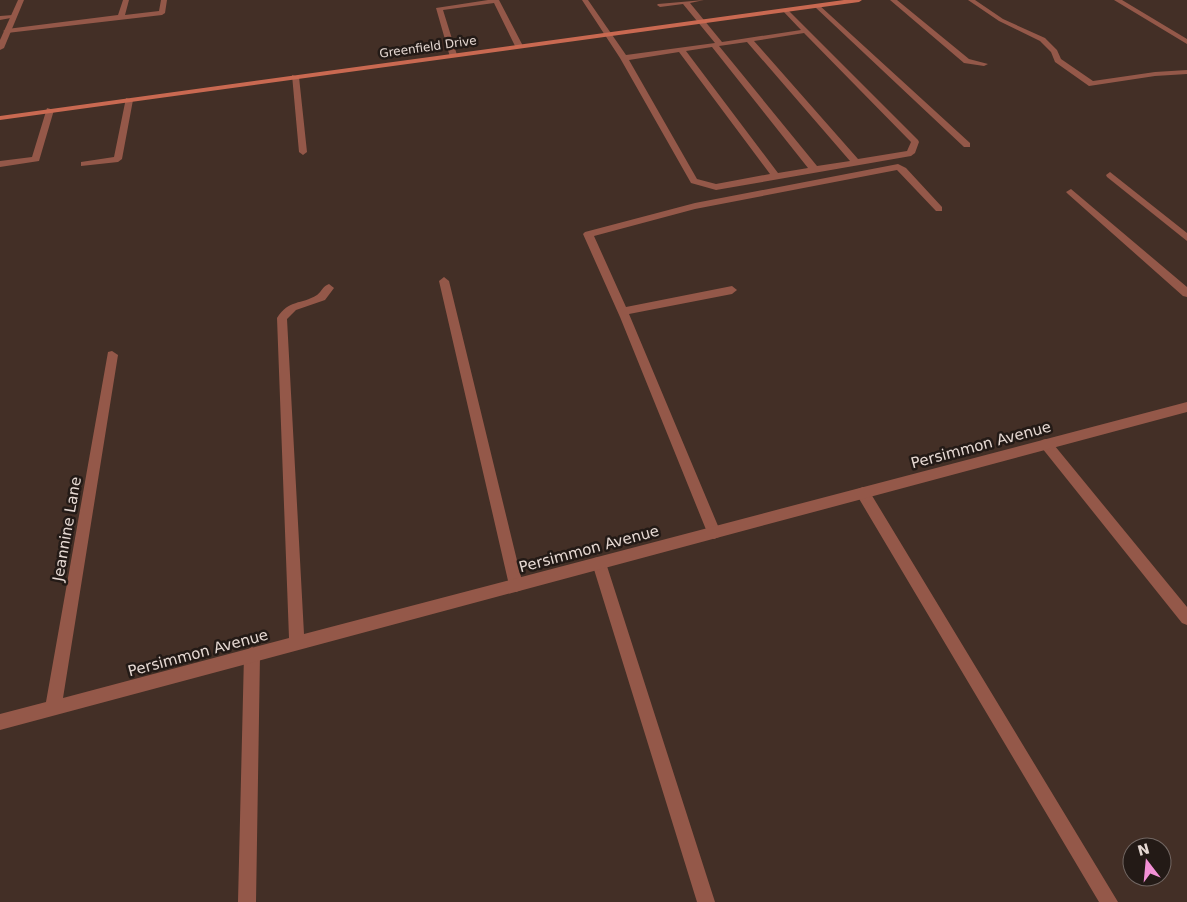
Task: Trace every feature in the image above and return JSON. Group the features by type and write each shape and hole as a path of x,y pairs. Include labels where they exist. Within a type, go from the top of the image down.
{"main road":[{"name":"Greenfield Drive","path":"0,118 860,0"}],"street":[{"path":"0,48 21,0"},
{"path":"121,17 126,0"},
{"path":"7,31 162,12 164,0"},
{"path":"585,0 624,58 694,181 716,187 911,153 915,142 785,10"},
{"path":"660,5 701,0"},
{"path":"893,0 967,61 984,64"},
{"path":"971,0 1002,21 1025,31 1045,43 1057,54 1058,60 1092,84 1154,74 1187,72"},
{"path":"1117,0 1187,42"},
{"path":"453,55 439,8 496,1 519,46"},
{"path":"685,2 814,169"},
{"path":"817,6 967,145"},
{"path":"0,18 13,17"},
{"path":"624,58 806,31"},
{"path":"749,40 856,162"},
{"path":"681,50 776,176"},
{"path":"295,77 303,152"},
{"path":"84,164 118,158 129,100"},
{"path":"0,164 36,159 50,110"},
{"path":"714,533 623,312 588,234 695,206 898,167 939,208"},
{"path":"1110,175 1187,238"},
{"path":"1072,192 1187,293"},
{"path":"444,281 516,585"},
{"path":"297,643 282,318 292,308 321,297 329,288"},
{"path":"623,312 732,290"},
{"name":"Jeannine Lane","path":"53,708 112,355"},
{"name":"Persimmon Avenue","path":"0,722 1187,407"},
{"path":"1046,444 1187,618"},
{"path":"862,493 1108,902"},
{"path":"598,563 706,902"},
{"path":"247,902 252,655"}]}
